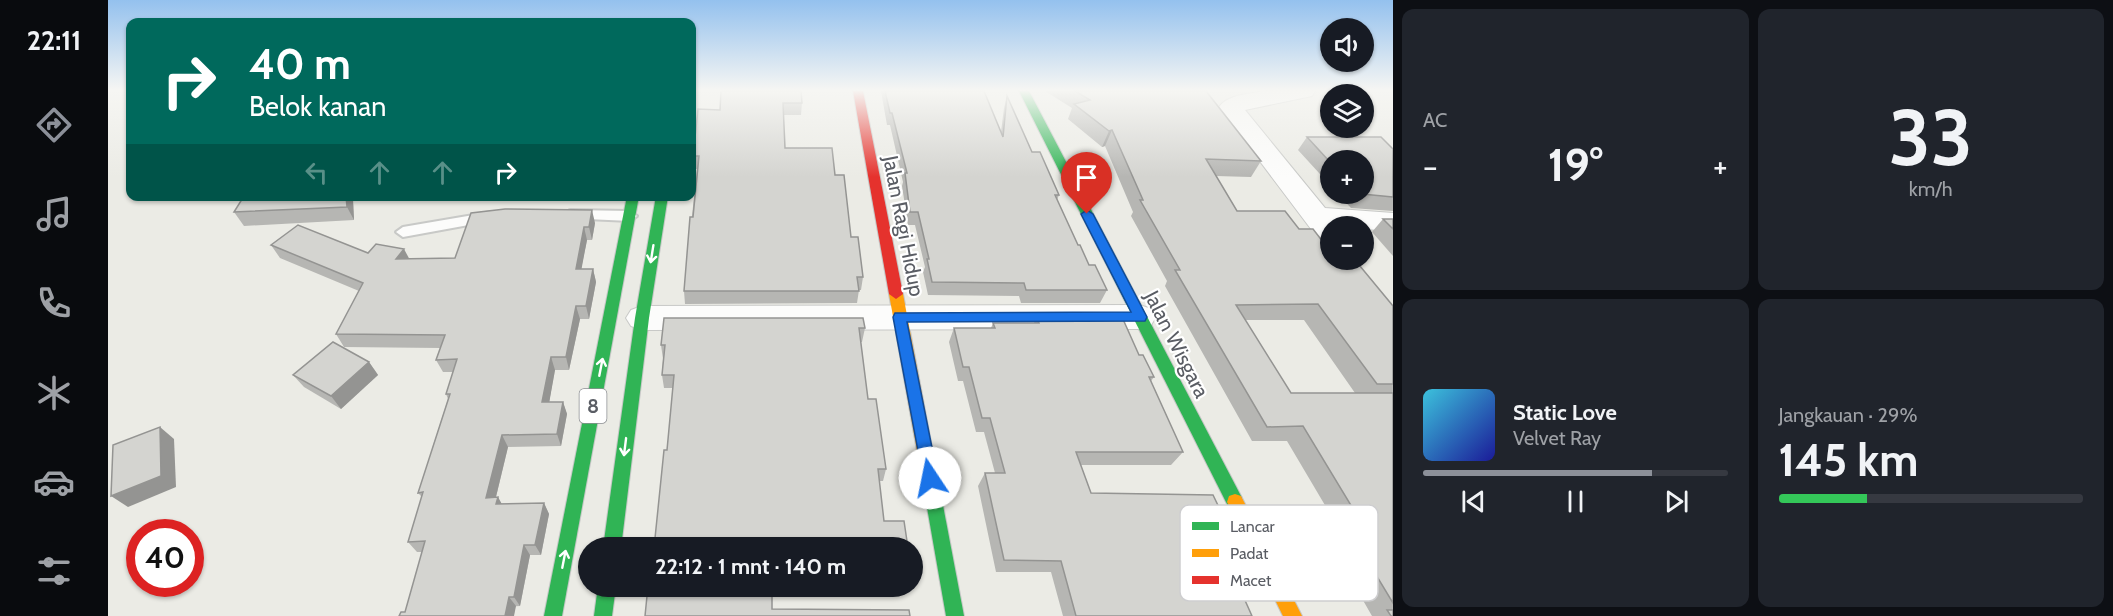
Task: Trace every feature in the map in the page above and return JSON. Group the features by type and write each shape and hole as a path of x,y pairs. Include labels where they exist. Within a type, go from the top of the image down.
{"main road":[{"name":"Jalan Ragi Hidup","path":"863,120 956,616"},
{"name":"Jalan Wisgara","path":"1039,120 1236,505"},
{"name":"8","path":"554,616 632,201"},
{"name":"8","path":"613,537 642,318 661,201"},
{"path":"603,616 606,597"},
{"name":"Jalan Wisgara","path":"1285,601 1293,616"}],"street":[{"path":"1239,120 1320,222"},
{"path":"1374,223 1393,222"},
{"path":"642,318 1140,317"}],"lane":[{"path":"403,232 471,219 509,215"},
{"path":"553,215 630,216"}],"building":[{"path":"697,120 784,120 785,148 832,148 835,175 844,175 851,237 858,237 863,277 857,277 859,291 684,291 690,217 693,217 696,201 699,156 696,156"},
{"path":"894,120 996,120 1003,137 1005,120 1018,120 1032,152 1040,152 1059,195 1055,195 1078,245 1089,265 1095,265 1107,290 1026,290 1024,283 932,282 918,212 910,212 905,173 907,173"},
{"path":"1094,120 1229,120 1261,161 1206,159 1237,211 1285,211 1299,229 1313,229 1320,238 1320,270 1363,270 1393,306 1393,384 1377,384 1318,304 1236,305 1291,393 1393,393 1393,603 1378,578 1378,505 1351,505 1303,426 1267,427 1175,270 1180,270 1140,200 1143,200 1112,130 1109,131"},
{"path":"1307,137 1381,137 1393,149 1393,197 1374,195 1374,150 1320,151"},
{"path":"241,201 346,201 347,207 234,212"},
{"path":"505,209 592,210 589,227 584,227 576,269 593,269 586,306 576,306 566,357 551,357 542,402 563,402 557,434 502,435 486,498 498,497 496,504 544,503 535,545 524,545 514,597 509,597 505,616 399,616 401,612 405,612 425,541 408,542 423,492 418,493 450,394 446,394 457,359 436,360 445,335 336,334 363,283 271,245 298,225 368,253 376,244 404,249 396,259 455,258 471,213"},
{"path":"1383,219 1393,219 1393,229"},
{"path":"1037,317 1122,317 1139,355 1143,355 1154,377 1149,377 1183,452 1076,452 1091,493 1213,495 1218,505 1180,505 1180,601 1245,601 1252,616 1076,616 1061,561 1004,560 985,473 1005,473 990,418 982,418 969,367 963,367 954,328 995,328 993,323 1039,323"},
{"path":"664,318 863,318 865,328 859,328 868,399 876,399 886,469 878,469 884,521 904,521 906,537 655,537 674,375 662,375 665,345 661,345"},
{"path":"333,342 369,362 331,396 293,375"},
{"path":"160,427 161,476 111,496 113,445"},
{"path":"647,597 772,597 772,609 909,610 910,616 645,616"},
{"path":"1387,610 1393,610 1393,616 1391,616"}],"traffic: fast":[{"path":"1039,120 1235,502"},
{"path":"553,616 632,201"},
{"path":"613,537 642,318 661,201"},
{"path":"930,479 955,616"},
{"path":"603,616 606,597"}],"traffic: slow":[{"path":"896,294 930,479"},
{"path":"1285,601 1293,616"}],"traffic: jam":[{"path":"863,120 896,294"}],"route":[{"path":"930,478 900,317 1140,317 1087,214"}]}
